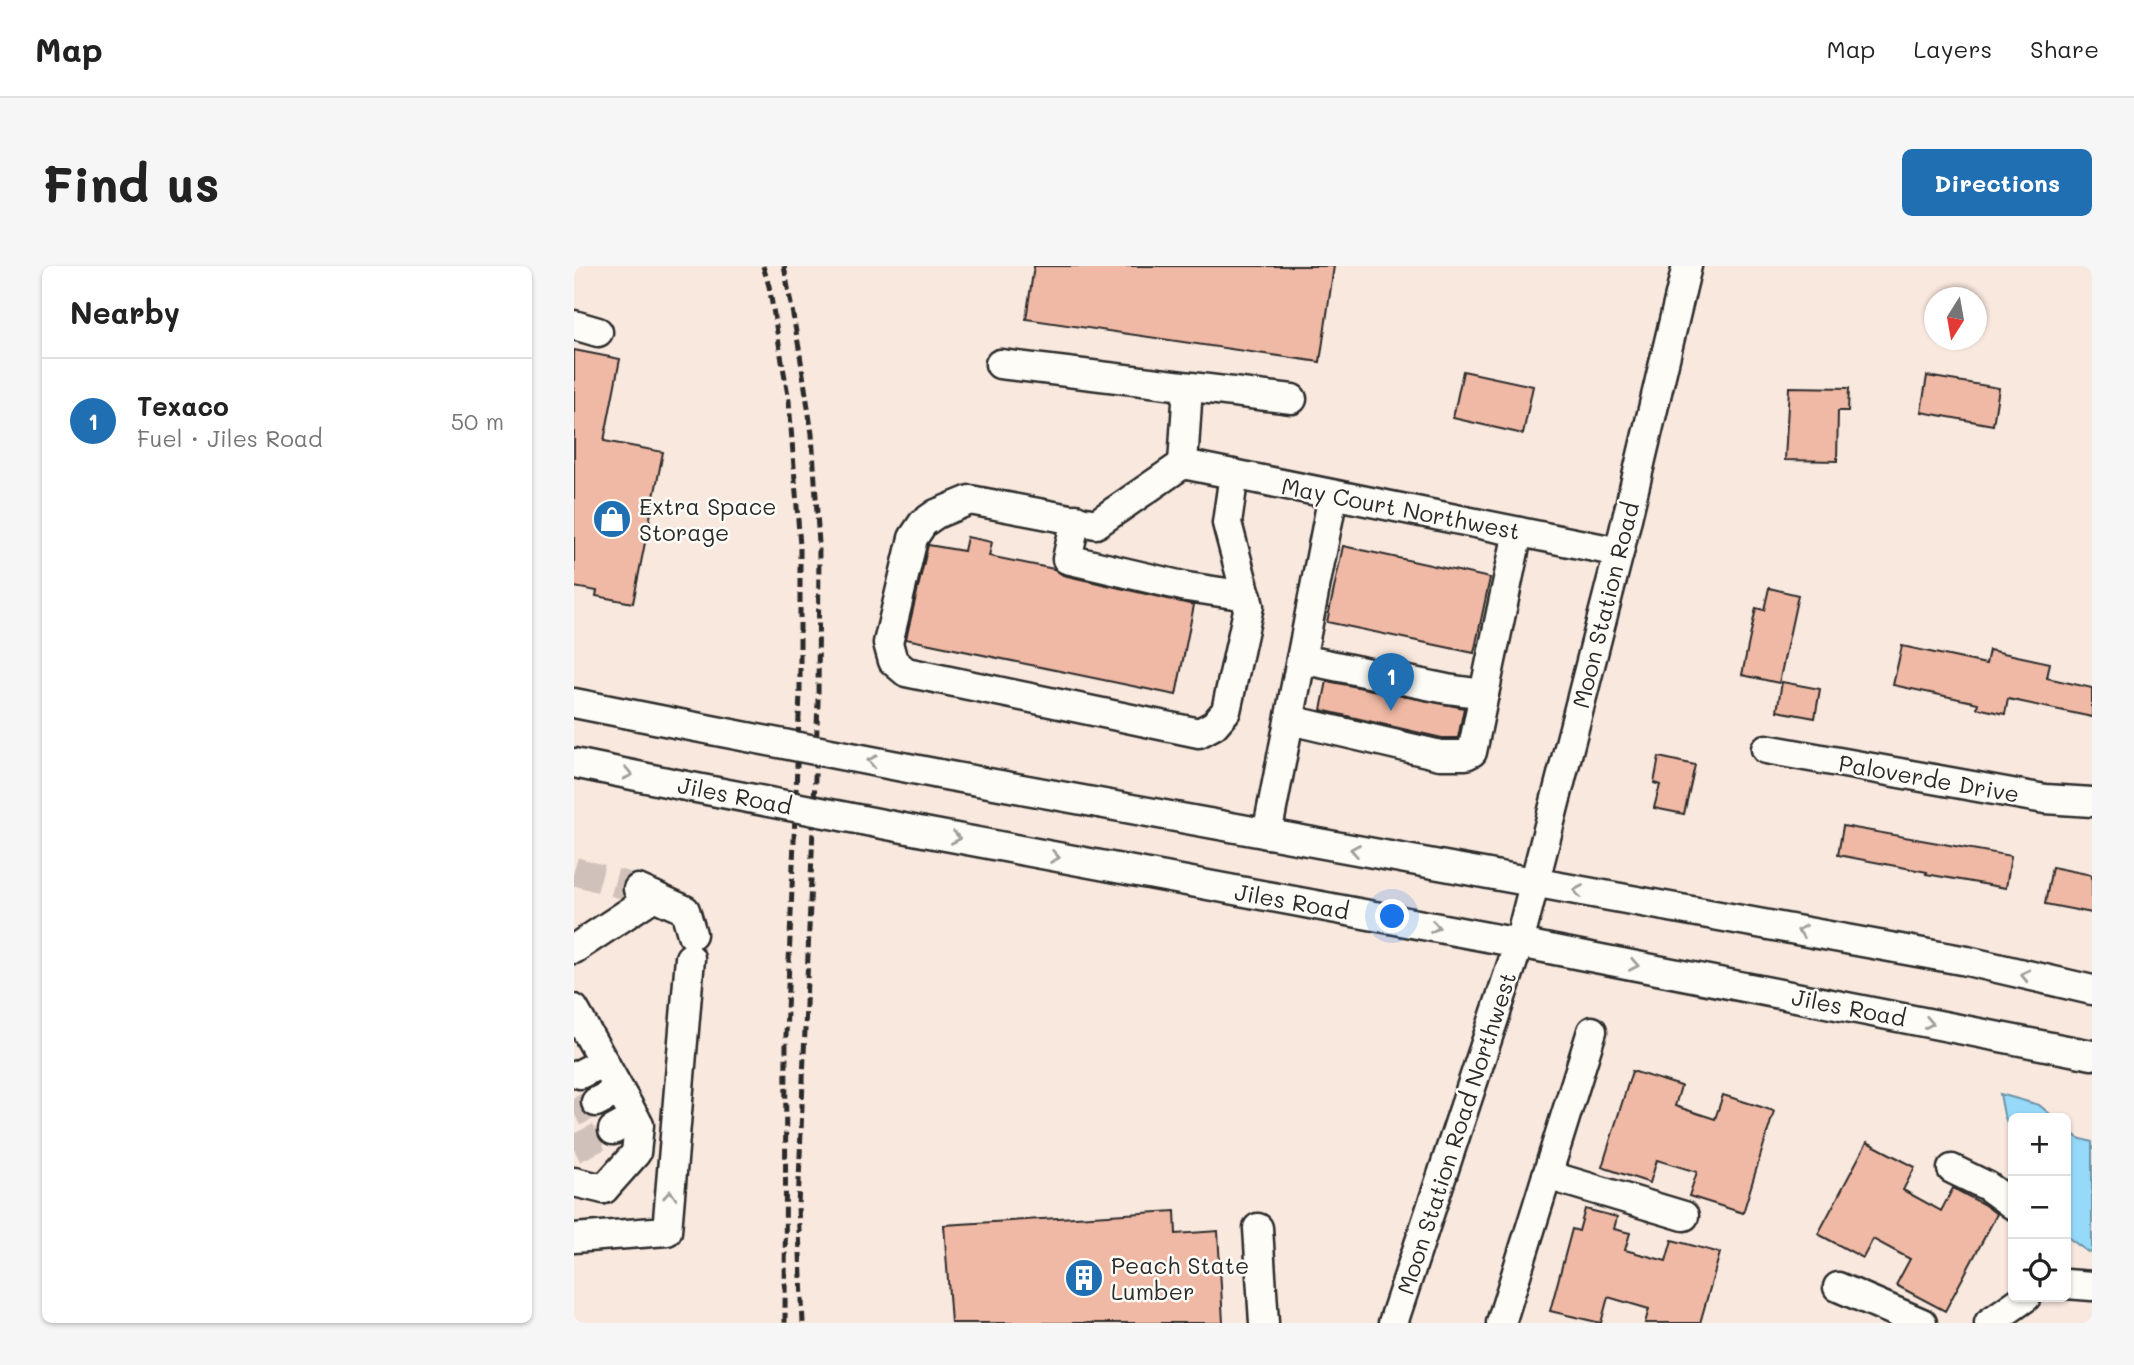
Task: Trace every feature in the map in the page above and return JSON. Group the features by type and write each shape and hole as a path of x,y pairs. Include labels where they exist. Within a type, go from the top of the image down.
{"street":[{"name":"Moon Station Road","path":"1519,943 1619,552 1687,266"},
{"path":"1000,365 1292,399"},
{"path":"1188,387 1182,464 1096,524 970,500 936,514 923,523 913,538 888,643 893,661 906,672 918,675 1199,733 1214,725 1226,711 1249,606 1227,523 1234,474"},
{"name":"May Court Northwest","path":"1182,464 1619,552"},
{"path":"1267,834 1333,495"},
{"path":"1076,519 1067,559 1187,587 1247,596"},
{"path":"1290,720 1440,755 1466,755 1472,752 1518,532"},
{"path":"1301,659 1484,694"},
{"path":"574,703 939,774 1967,961 2092,990"},
{"name":"Paloverde Drive","path":"1766,749 2045,799 2092,802"},
{"name":"Jiles Road","path":"574,763 2092,1055"},
{"path":"574,949 646,892 685,910 691,946 667,1231 574,1238"},
{"name":"Moon Station Road Northwest","path":"1393,1323 1519,943"},
{"path":"578,1024 592,1068 624,1124 639,1125 636,1153 604,1189 610,1235"},
{"path":"1505,1322 1592,1031"},
{"path":"1952,1169 1987,1186 2008,1201"},
{"path":"1547,1175 1684,1216"},
{"path":"574,1182 604,1189"},
{"path":"1258,1228 1264,1323"},
{"path":"2071,1284 2092,1286"},
{"path":"1838,1287 1922,1323"},
{"path":"1989,1323 2019,1302"}],"water":[{"path":"2000,1094 2039,1105 2049,1113 2008,1113 2008,1125"},
{"path":"2071,1132 2078,1138 2092,1142 2092,1253 2071,1240"}],"building":[{"path":"1034,266 1334,266 1320,362 1026,319"},
{"name":"Extra Space Storage","path":"574,350 620,359 604,441 663,452 633,603 596,596 597,591 574,587"},
{"path":"1463,371 1533,386 1523,434 1453,418"},
{"path":"1927,376 1999,388 1993,425 1921,412"},
{"path":"1789,387 1849,388 1848,411 1838,411 1837,461 1785,460"},
{"path":"967,537 992,542 989,556 1054,569 1063,575 1194,605 1176,695 906,639 928,545 964,551"},
{"path":"1343,546 1490,578 1474,653 1327,622"},
{"path":"1769,588 1798,595 1779,683 1742,675 1756,608 1764,610"},
{"path":"1902,646 1986,664 1989,650 2050,663 2047,678 2092,688 2092,717 2008,699 2005,714 1977,708 1978,703 1893,685"},
{"path":"1327,681 1464,708 1458,738 1442,738 1321,710"},
{"path":"1782,682 1820,689 1815,718 1777,711"},
{"path":"1659,757 1695,765 1684,814 1654,808 1660,785 1654,783"},
{"path":"1843,826 2011,856 2006,888 1838,855"},
{"path":"2052,867 2092,875 2092,913 2045,904"},
{"path":"1632,1071 1681,1086 1675,1106 1715,1119 1723,1095 1774,1111 1743,1213 1689,1196 1697,1172 1657,1160 1650,1183 1602,1167"},
{"path":"1867,1142 1915,1167 1903,1190 1941,1211 1953,1188 1997,1214 1945,1311 1896,1285 1910,1259 1873,1239 1863,1258 1818,1234"},
{"path":"1585,1209 1617,1217 1614,1229 1630,1233 1625,1250 1666,1261 1672,1240 1720,1253 1700,1323 1645,1323 1649,1309 1608,1297 1601,1323 1550,1311 1572,1229 1579,1231"},
{"name":"Peach State Lumber","path":"1175,1211 1176,1234 1218,1231 1223,1323 951,1323 944,1225"}],"tunnel":[{"path":"574,871 638,889"},
{"path":"574,1113 596,1102"},
{"path":"574,1149 613,1130"}],"railway":[{"path":"763,266 769,286 789,401 800,546 800,692 786,1036 785,1323"},
{"path":"784,266 812,434 819,544 818,702 798,1207 803,1323"}],"place":[{"name":"Extra Space Storage","path":"612,519"},
{"name":"Texaco","path":"1391,711"},
{"name":"Peach State Lumber","path":"1084,1278"}]}
